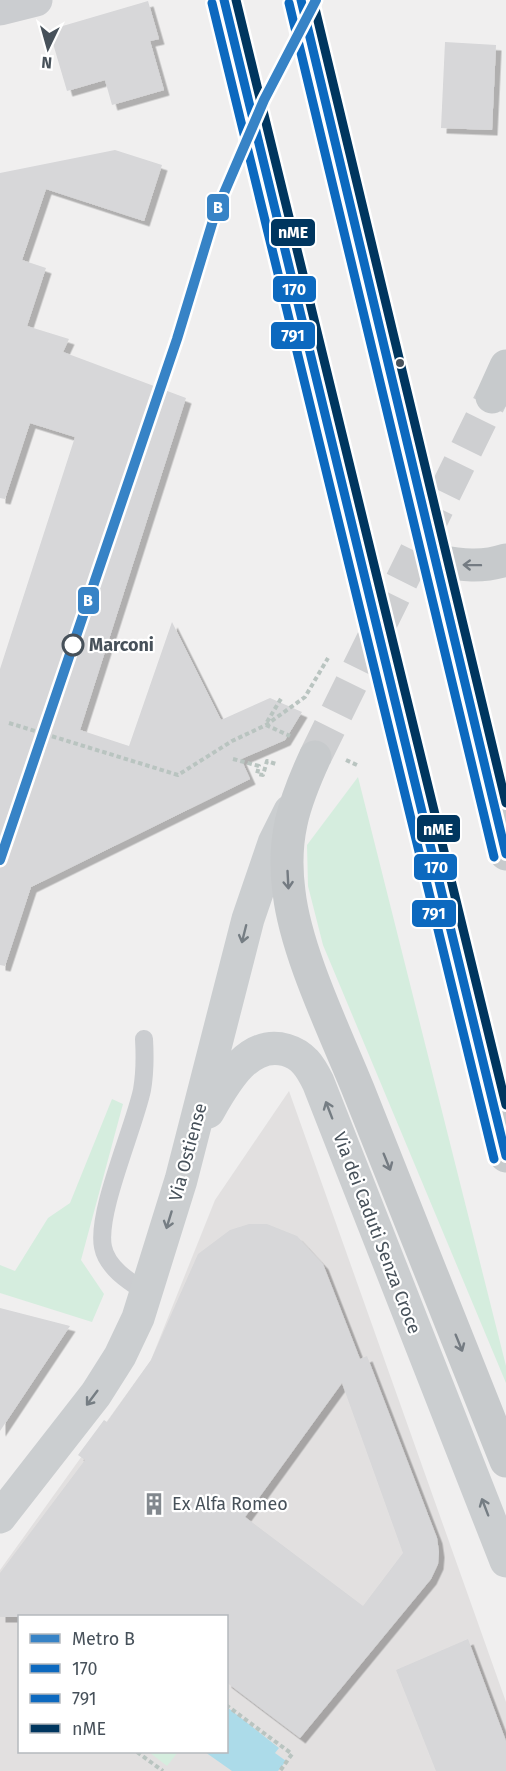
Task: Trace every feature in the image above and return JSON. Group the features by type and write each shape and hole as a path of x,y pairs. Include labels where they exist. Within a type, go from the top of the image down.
{"main road":[{"path":"224,0 506,1156"},
{"path":"301,0 437,561 500,795 506,854"},
{"path":"492,397 506,366"},
{"path":"437,561 477,566 506,560"},
{"name":"Via Ostiense","path":"0,1517 104,1382 129,1338 147,1293 191,1144 248,919 274,843 315,757"},
{"name":"Via dei Caduti Senza Croce","path":"295,801 289,826 286,856 289,893 299,939 506,1461"},
{"name":"Via dei Caduti Senza Croce","path":"191,1144 228,1078 254,1054 264,1048 278,1048 294,1053 308,1064 318,1082 506,1562"}],"street":[{"path":"0,9 36,0"}],"lane":[{"path":"144,1039 142,1089 107,1209 102,1248 110,1263 125,1279 147,1293"}],"path":[{"path":"9,723 178,775 232,741 266,725 305,697 328,658"},
{"path":"266,725 282,697"},
{"path":"233,759 260,766 257,774 263,775 267,761 283,766"},
{"path":"228,1706 292,1754 280,1771"},
{"path":"138,1753 163,1771"}],"shaded area":[{"name":"Ex Alfa Romeo","path":"289,1091 506,1702 506,1771 0,1771 0,1570 151,1360 215,1200"}],"green space":[{"path":"358,777 506,1366 506,1383 323,945 308,886 307,845"},
{"path":"112,1099 123,1104 81,1260 104,1294 92,1322 0,1293 0,1265 15,1271 48,1218 70,1203"},
{"path":"150,1753 177,1753 167,1766"}],"water":[{"path":"228,1708 279,1748 275,1753 286,1761 278,1771 232,1771 206,1753 228,1753"}],"building":[{"path":"148,1 159,39 150,41 164,90 112,105 105,80 67,91 49,30"},
{"path":"445,42 496,45 492,130 441,128"},
{"name":"Marconi","path":"115,150 162,165 144,221 46,189 22,260 46,268 27,326 69,339 63,352 186,398 80,730 129,746 172,622 221,720 270,698 302,712 285,740 241,759 250,779 31,887 5,966 0,965 0,669 75,437 30,423 5,499 0,498 0,173"},
{"name":"Ex Alfa Romeo","path":"249,1224 267,1224 297,1236 323,1264 360,1359 367,1356 437,1538 438,1564 431,1579 300,1738 228,1684 228,1615 18,1615 18,1617 0,1617 0,1573 85,1460 78,1455 104,1420 107,1422 151,1360 198,1254 230,1230","holes":["342,1383 403,1553 363,1606 245,1517"]},
{"path":"0,1308 70,1326 0,1431"},
{"path":"468,1639 506,1741 506,1771 436,1771 396,1670"}],"tunnel":[{"path":"315,757 492,397"}],"metro line":[{"name":"B","path":"0,860 177,339 215,214 264,100 316,0"}],"transit line":[{"name":"170","path":"224,0 506,1156"},
{"name":"nME","path":"236,0 506,1105"},
{"name":"170","path":"301,0 506,854"},
{"name":"nME","path":"313,0 506,803"},
{"name":"791","path":"212,3 494,1159"},
{"name":"791","path":"289,3 494,857"}],"place":[{"name":"Marconi","path":"73,645"},
{"name":"Ex Alfa Romeo","path":"154,1504"}]}
